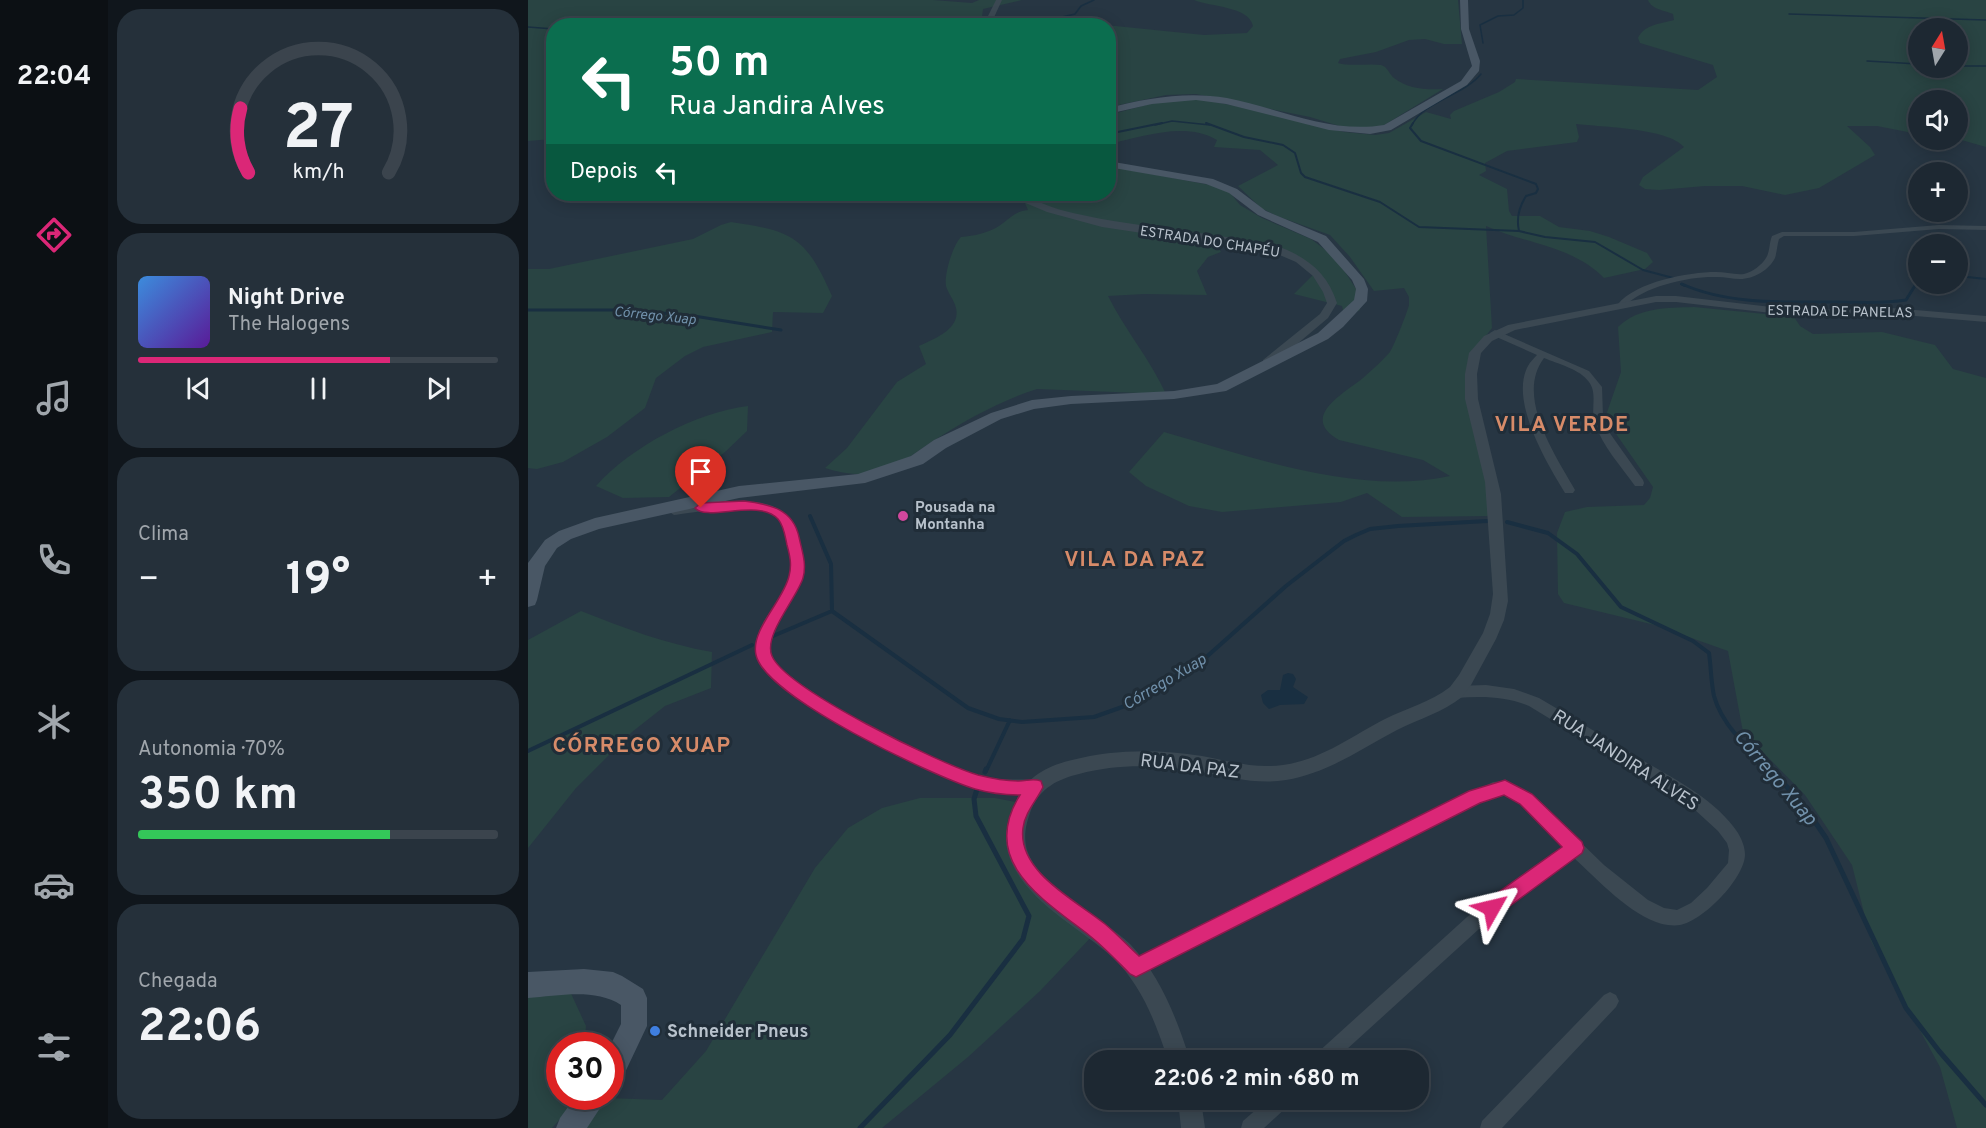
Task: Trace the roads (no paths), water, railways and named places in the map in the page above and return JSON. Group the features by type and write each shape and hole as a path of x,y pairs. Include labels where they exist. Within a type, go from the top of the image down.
{"main road":[{"path":"1116,109 1168,98 1199,97 1348,130 1365,131 1387,128 1464,83 1474,73 1477,61 1467,38 1464,0"},
{"path":"528,600 536,565 551,544 565,535 596,524 762,489 859,479 917,460 940,444 996,416 1032,405 1071,400 1202,392 1235,382 1291,354 1338,324 1360,301 1362,289 1358,279 1322,239 1262,213 1222,185 1193,177 1116,165"},
{"path":"528,985 584,982 612,985 634,998 634,1026 624,1046"},
{"path":"570,1128 584,1110"}],"street":[{"path":"990,18 999,0"},
{"name":"ESTRADA DO CHAPÉU","path":"1028,201 1050,210 1102,224 1268,248 1297,257 1325,287 1332,303 1324,316 1263,367"},
{"path":"1622,304 1626,298 1636,293 1692,277 1718,274 1750,275 1768,262 1773,253 1775,238 1782,234 1854,234 1940,227 1986,228"},
{"name":"ESTRADA DE PANELAS","path":"1495,333 1512,327 1622,304 1676,298 1798,313 1880,310 1986,319"},
{"path":"1456,692 1492,630 1499,605 1495,494 1488,462 1471,408 1473,358 1477,349 1495,333 1586,374 1599,389 1597,411 1599,423 1639,483"},
{"path":"1542,353 1535,359 1529,374 1530,408 1544,444 1569,490"},
{"path":"635,515 744,505 765,508 782,515 791,531 798,562 796,578 764,638 763,655 773,671 794,689 878,739 976,782 1018,788 1035,787"},
{"name":"RUA JANDIRA ALVES","path":"1136,967 1493,789 1505,788 1526,799 1635,903 1652,913 1676,919 1688,914 1702,904 1729,876 1737,864 1737,851 1733,839 1721,824 1675,788 1651,773 1534,702 1515,693 1498,690 1456,692"},
{"name":"RUA DA PAZ","path":"1175,1050 1136,967 1099,931 1049,895 1027,870 1015,846 1014,828 1019,812 1035,787 1057,772 1089,762 1135,759 1199,764 1243,773 1282,774 1311,768 1456,692"},
{"path":"1333,1050 1473,923 1575,848"},
{"path":"1488,1128 1610,1001"},
{"path":"1191,1110 1194,1128"},
{"path":"1250,1128 1269,1110"}],"water":[{"path":"1293,674 1296,679 1293,687 1308,697 1304,704 1280,705 1269,709 1263,703 1261,695 1268,690 1280,690 1283,675"}],"waterway":[{"path":"1061,18 1075,14 1081,6 1094,0"},
{"path":"1483,43 1480,25 1498,16 1514,15 1523,8 1523,0"},
{"path":"1789,14 1986,20"},
{"path":"528,27 546,28"},
{"path":"1867,61 1908,63"},
{"path":"1968,66 1986,66"},
{"path":"1412,125 1425,110 1464,88 1481,74"},
{"path":"1155,125 1172,121 1210,125"},
{"path":"1116,132 1162,123"},
{"path":"1206,123 1244,137 1283,145 1295,153 1301,173 1305,177 1380,202 1419,227 1519,231"},
{"path":"1413,123 1410,128 1421,141 1536,184 1538,189 1536,193 1526,196 1520,208 1519,231"},
{"path":"1519,231 1545,237 1595,242 1643,270 1677,279"},
{"path":"1968,277 1986,279"},
{"path":"1681,284 1685,286"},
{"path":"1682,284 1719,296 1758,301 1889,302 1906,300 1910,294"},
{"name":"Córrego Xuap","path":"528,310 630,310 694,316 781,330"},
{"path":"810,516 831,564 832,611"},
{"name":"Córrego Xuap","path":"1010,720 1022,722 1094,717 1125,706 1203,660 1286,586 1344,541 1370,529 1487,521"},
{"name":"Córrego Xuap","path":"1507,522 1548,533 1577,554 1621,607 1693,641 1709,653 1714,696 1723,717 1738,737 1771,770"},
{"path":"773,636 832,611"},
{"name":"Córrego Xuap","path":"832,611 968,708 1010,720"},
{"path":"528,751 752,645"},
{"path":"986,771 1010,720"},
{"name":"Córrego Xuap","path":"1771,770 1802,803 1826,838 1906,1008 1939,1051 1986,1105"},
{"path":"860,1128 950,1035 1023,939 1029,916 976,816 974,799 977,789"}],"place":[{"name":"Pousada na Montanha","path":"903,516"},
{"name":"Schneider Pneus","path":"655,1031"}],"district":[{"name":"VILA VERDE","path":"1562,424"},
{"name":"VILA DA PAZ","path":"1135,559"},
{"name":"CÓRREGO XUAP","path":"642,745"}]}
